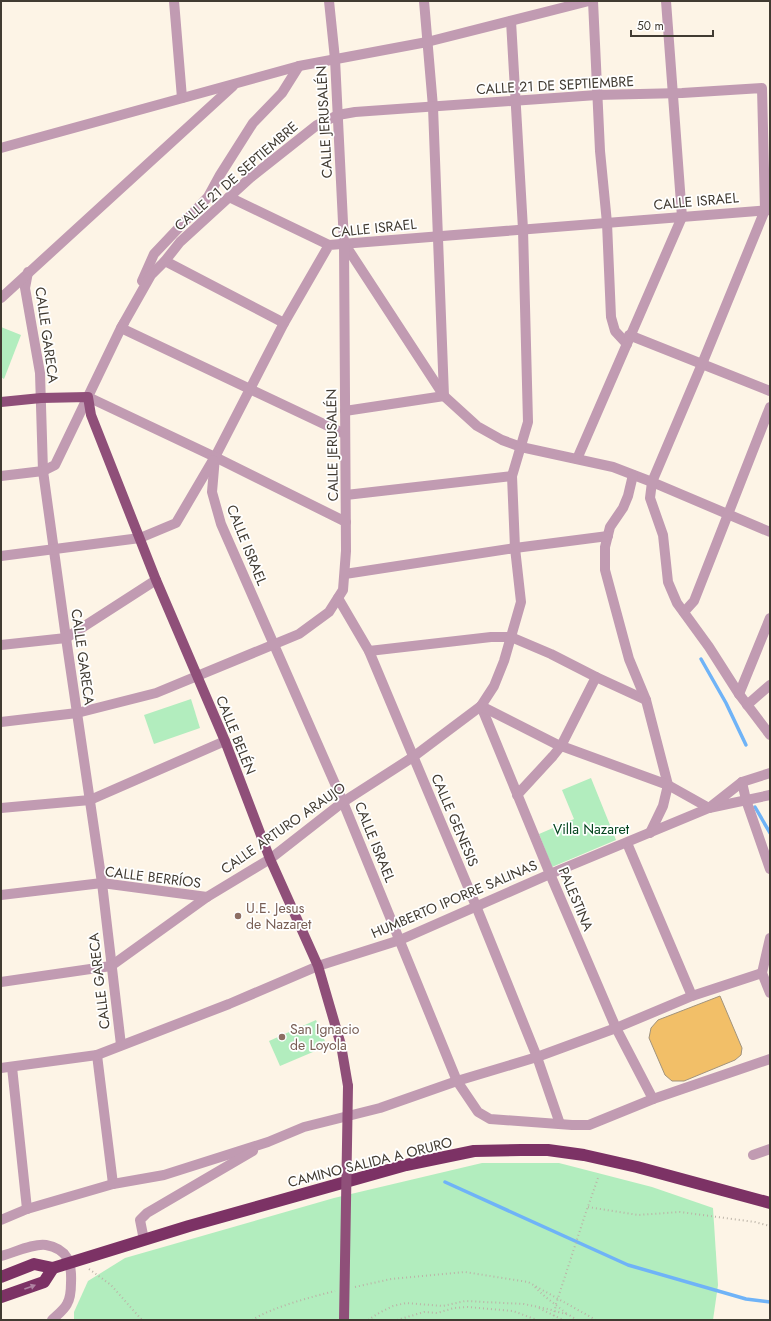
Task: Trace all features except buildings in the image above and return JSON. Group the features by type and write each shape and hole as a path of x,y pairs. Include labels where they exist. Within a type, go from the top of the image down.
{"highway":[{"name":"CAMINO SALIDA A ORURO","path":"53,1268 189,1226 406,1165 474,1151 548,1150 584,1154 770,1203"},
{"path":"1,1277 34,1264 53,1268 44,1282 1,1297"}],"main road":[{"path":"1,402 41,398 88,397"},
{"name":"CALLE BELÉN","path":"88,397 91,415 156,580 225,742 270,859 318,966 341,1045 348,1086 344,1320"}],"street":[{"path":"174,1 182,98"},
{"name":"CALLE JERUSALÉN","path":"1,722 77,713 156,693 299,634 329,612 343,590 346,551 344,243 335,59 329,1"},
{"path":"424,1 433,107 444,396"},
{"path":"1,148 299,66 427,42 589,1"},
{"path":"593,1 600,151 607,222 611,317 615,331 628,339 702,364 770,391"},
{"path":"577,459 682,217 666,1"},
{"name":"CALLE ARTURO ARAUJO","path":"1,982 111,966 207,897 270,859 343,802 414,757 481,706 494,686 504,661 521,602 515,548 512,476 528,422 522,229 511,21"},
{"path":"299,66 282,93 253,123 208,196 154,254 121,328 346,434"},
{"path":"1,298 235,84"},
{"name":"CALLE 21 DE SEPTIEMBRE","path":"43,471 55,465 121,328 151,275 165,261 180,242 250,178 317,125 338,115 355,112 515,100 762,88 767,210"},
{"path":"229,197 329,245"},
{"path":"767,210 652,482 650,498 663,535 668,582 677,603 709,647 739,694 770,735"},
{"name":"CALLE ISRAEL","path":"767,210 329,245 284,323 216,456 212,492 221,524 343,802 457,1081 478,1112 490,1119 589,1125 653,1099 770,1059"},
{"path":"344,243 444,396 477,426 502,440 521,446 613,467 770,532"},
{"path":"165,261 284,323"},
{"name":"CALLE GARECA","path":"28,272 24,288 40,373 43,471 102,883 121,1045"},
{"path":"345,411 444,396"},
{"path":"88,397 216,456 346,522"},
{"path":"684,612 694,601 770,407"},
{"path":"1,556 140,538 176,524 216,456"},
{"path":"1,476 43,471"},
{"path":"633,475 628,496 623,508 610,527 606,547 605,570 629,659 646,700 668,785 663,806 650,833"},
{"path":"346,495 512,476"},
{"path":"345,574 515,548 608,536"},
{"path":"1,645 66,638 156,580"},
{"name":"CALLE GENESIS","path":"338,598 369,651 414,757 537,1057 560,1124"},
{"path":"739,694 770,618"},
{"path":"369,651 491,637 511,637 551,654 646,700"},
{"path":"517,795 561,746 596,676"},
{"path":"747,705 770,685"},
{"path":"481,706 561,746 668,785 709,808 770,795"},
{"name":"PALESTINA","path":"481,706 550,874 616,1028 653,1099"},
{"path":"1,808 90,800 225,742"},
{"name":"HUMBERTO IPORRE SALINAS","path":"1,1068 97,1055 229,1004 318,966 400,940 550,874 709,808 742,782 770,773"},
{"path":"742,782 746,800 770,869"},
{"path":"627,843 692,996"},
{"name":"CALLE BERRÍOS","path":"1,895 102,883 207,897"},
{"path":"770,938 762,973 770,993"},
{"path":"1,1220 28,1209 113,1184 164,1175 268,1142 304,1127 380,1108 457,1081 537,1057 616,1028 692,996 762,973"},
{"path":"97,1055 113,1184"},
{"path":"12,1067 28,1209"},
{"path":"144,1240 140,1220 147,1213 268,1142"},
{"path":"753,1155 770,1149"},
{"path":"1,1256 31,1246 45,1244 60,1250 74,1262 71,1289 67,1304 52,1320"}],"path":[{"path":"553,1320 556,1304 598,1178"},
{"path":"588,1207 638,1215 680,1212 755,1222 770,1226"},
{"path":"74,1262 111,1285 142,1320"},
{"path":"352,1288 391,1279 465,1272 528,1282 596,1320"},
{"path":"533,1284 544,1297 577,1320"},
{"path":"252,1320 261,1314 314,1296 337,1291"},
{"path":"368,1320 393,1306 406,1303 443,1306 465,1301 524,1304 569,1315"},
{"path":"536,1306 563,1320"},
{"path":"397,1320 424,1312 438,1313 454,1308 468,1307 513,1311 537,1320"}],"green space":[{"path":"1,327 21,335 4,379 1,377"},
{"path":"191,699 200,728 154,744 144,715"},
{"name":"Villa Nazaret","path":"591,778 616,840 552,867 539,834 574,819 562,790"},
{"path":"316,1020 327,1046 280,1066 269,1041"},
{"path":"482,1163 559,1163 652,1187 713,1208 718,1285 713,1320 74,1320 74,1312 88,1281 125,1258 334,1198"}],"waterway":[{"path":"701,659 726,703 746,745"},
{"path":"755,807 770,833"},
{"path":"445,1182 628,1265 746,1299 770,1302"}],"place":[{"name":"U.E. Jesus de Nazaret","path":"238,916"},
{"name":"San Ignacio de Loyola","path":"282,1037"}]}
